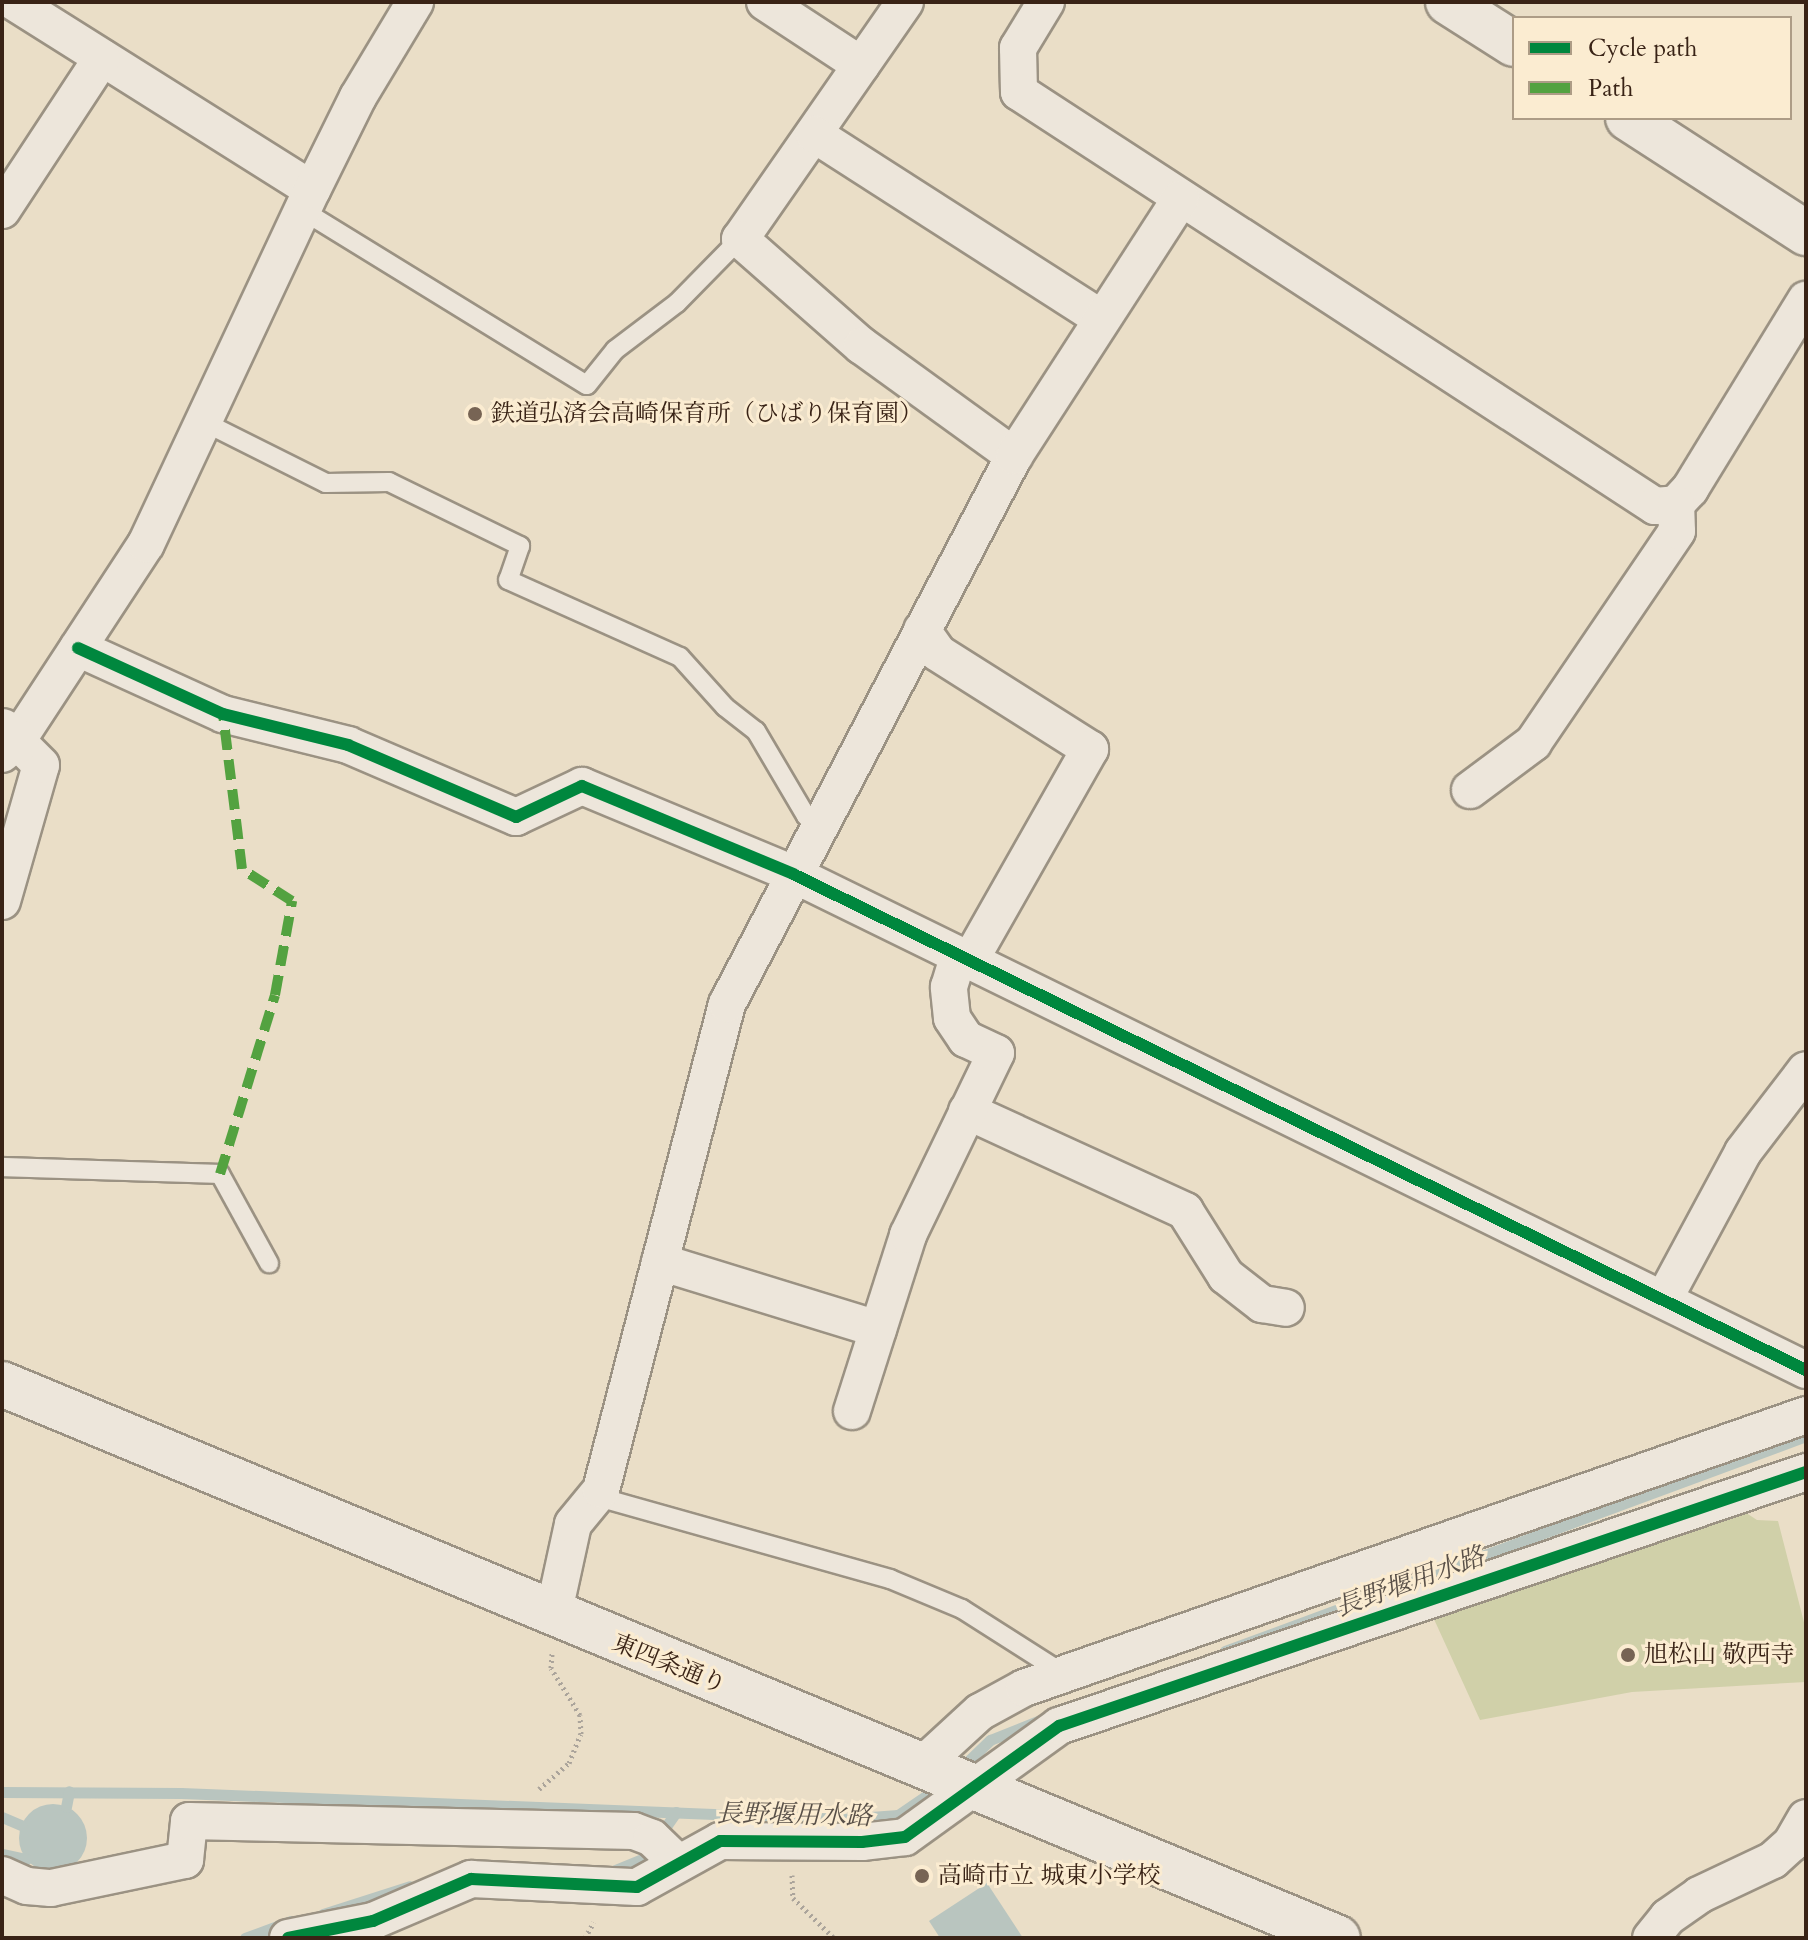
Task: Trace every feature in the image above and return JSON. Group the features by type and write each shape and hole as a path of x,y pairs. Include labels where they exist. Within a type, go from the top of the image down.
{"street":[{"path":"14,2 102,58 307,200"},
{"path":"2,901 41,765 7,742 78,648 146,544 358,97 415,2"},
{"path":"765,2 861,65"},
{"path":"905,2 740,239 862,346 1014,456"},
{"path":"1046,2 1018,48 1019,92 1655,506 1676,504"},
{"path":"1448,2 1512,43"},
{"path":"2,210 102,58"},
{"path":"1631,120 1806,233"},
{"path":"814,134 1102,319"},
{"path":"553,1616 573,1524 601,1490 727,1004 1014,456 1181,198"},
{"path":"1470,790 1533,743 1677,531 1676,504 1806,300"},
{"path":"852,1411 908,1235 996,1053 966,1039 952,1018 949,987 1090,749 938,653 922,630"},
{"path":"78,648 223,714 348,745 516,817 582,786 793,874 963,960 1806,1370"},
{"path":"1672,1284 1743,1152 1806,1070"},
{"path":"967,1111 1185,1211 1226,1276 1262,1304 1286,1308"},
{"path":"660,1262 878,1329"},
{"name":"東四条通り","path":"2,1384 553,1616 1338,1938"},
{"path":"921,1768 980,1712 1024,1688 1806,1415"},
{"path":"288,1938 373,1921 471,1879 637,1887 677,1862 720,1841 862,1842 905,1837 1059,1726 1806,1472"},
{"path":"1651,1938 1668,1917 1699,1895 1773,1860 1791,1844 1806,1818"},
{"path":"2,1875 27,1886 51,1888 185,1860 189,1821 634,1831 652,1838 677,1862"}],"lane":[{"path":"307,200 587,385 615,350 677,303 740,239"},
{"path":"204,422 326,483 389,482 520,546 508,580 680,657 756,731 806,816 819,824"},
{"path":"2,1167 220,1174 269,1263"},
{"path":"601,1490 609,1500 890,1579 962,1609 1064,1674"}],"path":[{"path":"529,1789 545,1789 569,1763 581,1734 580,1715 551,1668 553,1616"},
{"path":"791,1862 793,1898 834,1938"}],"green space":[{"name":"旭松山 敬西寺","path":"1737,1507 1757,1520 1778,1521 1806,1630 1806,1682 1632,1692 1480,1720 1433,1617"}],"shaded area":[{"path":"46,1804 60,1804 72,1809 82,1819 87,1838 82,1857 72,1867 60,1872 46,1872 34,1867 24,1857 19,1845 19,1831 24,1819 34,1809"},
{"path":"987,1883 1023,1938 940,1938 929,1921"}],"waterway":[{"name":"長野堰用水路","path":"1225,1651 1806,1436"},
{"name":"長野堰用水路","path":"958,1771 990,1740 1048,1717"},
{"name":"長野堰用水路","path":"2,1792 181,1793 844,1819 898,1815 942,1785"},
{"path":"66,1807 69,1791"},
{"path":"615,1870 644,1858 676,1812"},
{"path":"2,1817 21,1825"},
{"path":"2,1854 26,1859"},
{"path":"323,1914 410,1886"},
{"path":"245,1938 291,1921"}],"marked path":[{"path":"220,1174 275,995 292,901 242,869 223,714"}],"cycle path":[{"path":"78,648 223,714 348,745 516,817 582,786 793,874 1806,1370"},
{"path":"288,1938 373,1921 471,1879 637,1887 720,1841 862,1842 905,1837 1059,1726 1806,1472"}],"place":[{"name":"鉄道弘済会高崎保育所（ひばり保育園）","path":"475,414"},
{"name":"旭松山 敬西寺","path":"1628,1655"},
{"name":"高崎市立 城東小学校","path":"922,1876"}]}
